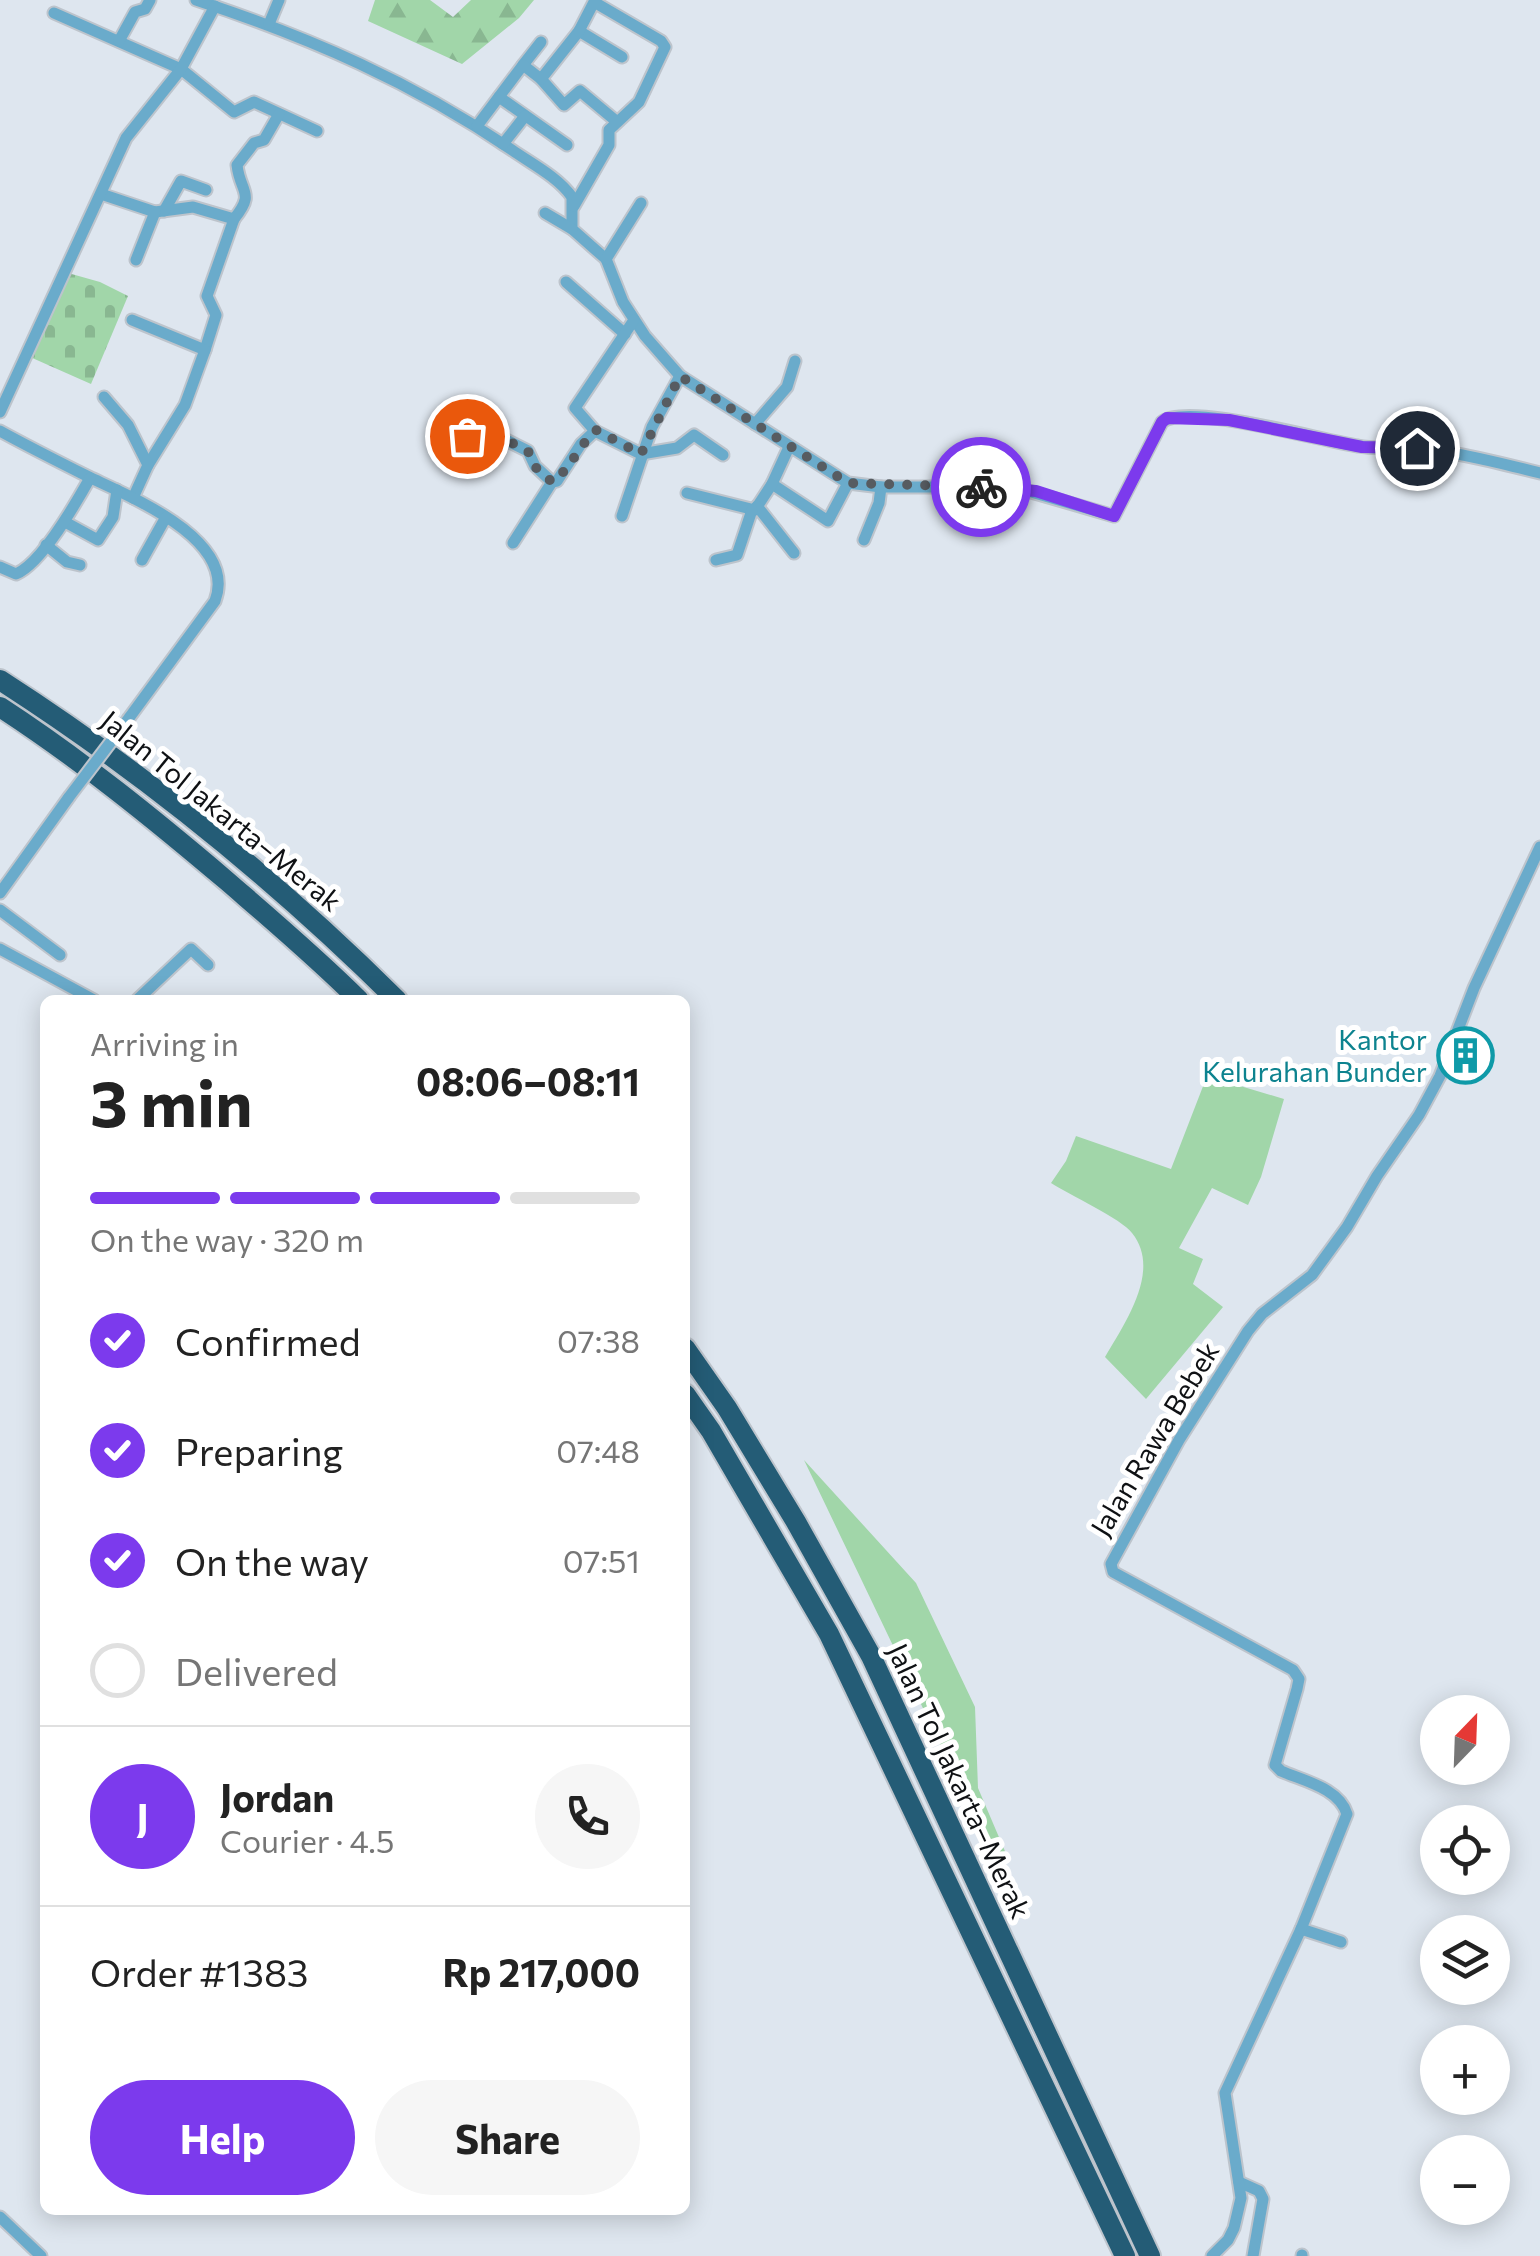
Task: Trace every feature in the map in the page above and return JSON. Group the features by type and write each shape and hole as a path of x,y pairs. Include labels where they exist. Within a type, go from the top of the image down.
{"highway":[{"name":"Jalan Tol Jakarta–Merak","path":"0,680 71,726 225,844 333,937 392,995"},
{"name":"Jalan Tol Jakarta–Merak","path":"0,707 58,744 162,825 319,960 354,995"},
{"name":"Jalan Tol Jakarta–Merak","path":"690,1355 796,1522 871,1656 1150,2256"},
{"name":"Jalan Tol Jakarta–Merak","path":"690,1401 829,1634 1125,2256"}],"street":[{"path":"120,41 136,12 150,0"},
{"path":"196,0 358,60 477,126 564,187 572,197 572,229"},
{"path":"269,24 279,0"},
{"path":"541,79 578,31 592,1 666,48 639,102 609,130 609,145 573,207"},
{"path":"0,412 126,138 181,70 214,6"},
{"path":"54,13 181,70 234,112 252,102 317,131"},
{"path":"578,31 622,57"},
{"path":"477,126 540,42"},
{"path":"523,65 564,105 580,91 616,121"},
{"path":"499,97 567,145"},
{"path":"133,498 148,465 185,405 216,317 207,296 234,219 248,194 238,165 254,143 264,140 279,114"},
{"path":"504,144 524,116"},
{"path":"136,260 160,211 181,180 206,190"},
{"path":"101,194 160,211 193,207 234,219"},
{"path":"606,259 641,202"},
{"path":"545,213 572,229 606,259 634,320 680,376 848,483 1014,487 1114,516 1162,422 1170,417 1229,420 1362,447 1417,448 1472,456 1540,473"},
{"path":"566,282 625,334"},
{"path":"132,320 205,350"},
{"path":"634,320 575,408 596,430 641,454 677,448 696,435 723,454"},
{"path":"755,424 787,387 795,360"},
{"path":"622,516 641,454 680,376"},
{"path":"104,397 128,425 148,465"},
{"path":"450,455 478,426 528,451 534,466 552,482"},
{"path":"512,542 580,444 596,430"},
{"path":"0,431 166,517 206,552 217,572 218,593 0,892"},
{"path":"716,560 737,555 755,508 772,484 789,447"},
{"path":"0,567 20,573 65,522 90,478"},
{"path":"772,484 828,521 848,483"},
{"path":"864,540 879,504 880,486"},
{"path":"65,522 98,540 113,517 117,490"},
{"path":"687,493 755,508 794,553"},
{"path":"142,560 166,517"},
{"path":"46,546 67,562 80,564"},
{"name":"Jalan Rawa Bebek","path":"1212,2256 1234,2228 1241,2198 1225,2093 1301,1929 1347,1814 1337,1796 1274,1765 1298,1679 1283,1662 1153,1596 1114,1572 1111,1564 1178,1440 1255,1321 1308,1279 1323,1261 1431,1096 1474,988 1540,847"},
{"path":"0,910 60,955"},
{"path":"142,995 190,948 208,965"},
{"path":"0,949 85,995"},
{"path":"1301,1929 1340,1942"},
{"path":"1239,2182 1258,2191 1263,2200 1253,2256"},
{"path":"0,2217 42,2256"}],"green space":[{"path":"375,0 430,0 453,17 471,0 534,0 519,18 462,64 368,21"},
{"path":"68,273 100,282 128,296 91,384 30,357"},
{"path":"1207,1076 1284,1099 1261,1177 1248,1205 1212,1188 1179,1248 1203,1259 1193,1284 1223,1307 1146,1399 1105,1357 1137,1296 1142,1280 1140,1248 1132,1233 1118,1221 1051,1183 1076,1136 1171,1169"},
{"path":"804,1460 916,1583 975,1707 978,1788 1007,1856 1002,1873"}],"way so far":[{"path":"467,436 478,426 528,451 534,466 552,482 557,481 580,444 596,430 641,454 680,376 848,483 981,487"}],"place":[{"name":"Kantor Kelurahan Bunder","path":"1466,1056"}],"route":[{"path":"981,487 1036,491 1114,516 1167,418 1229,420 1362,447 1417,448"}]}
